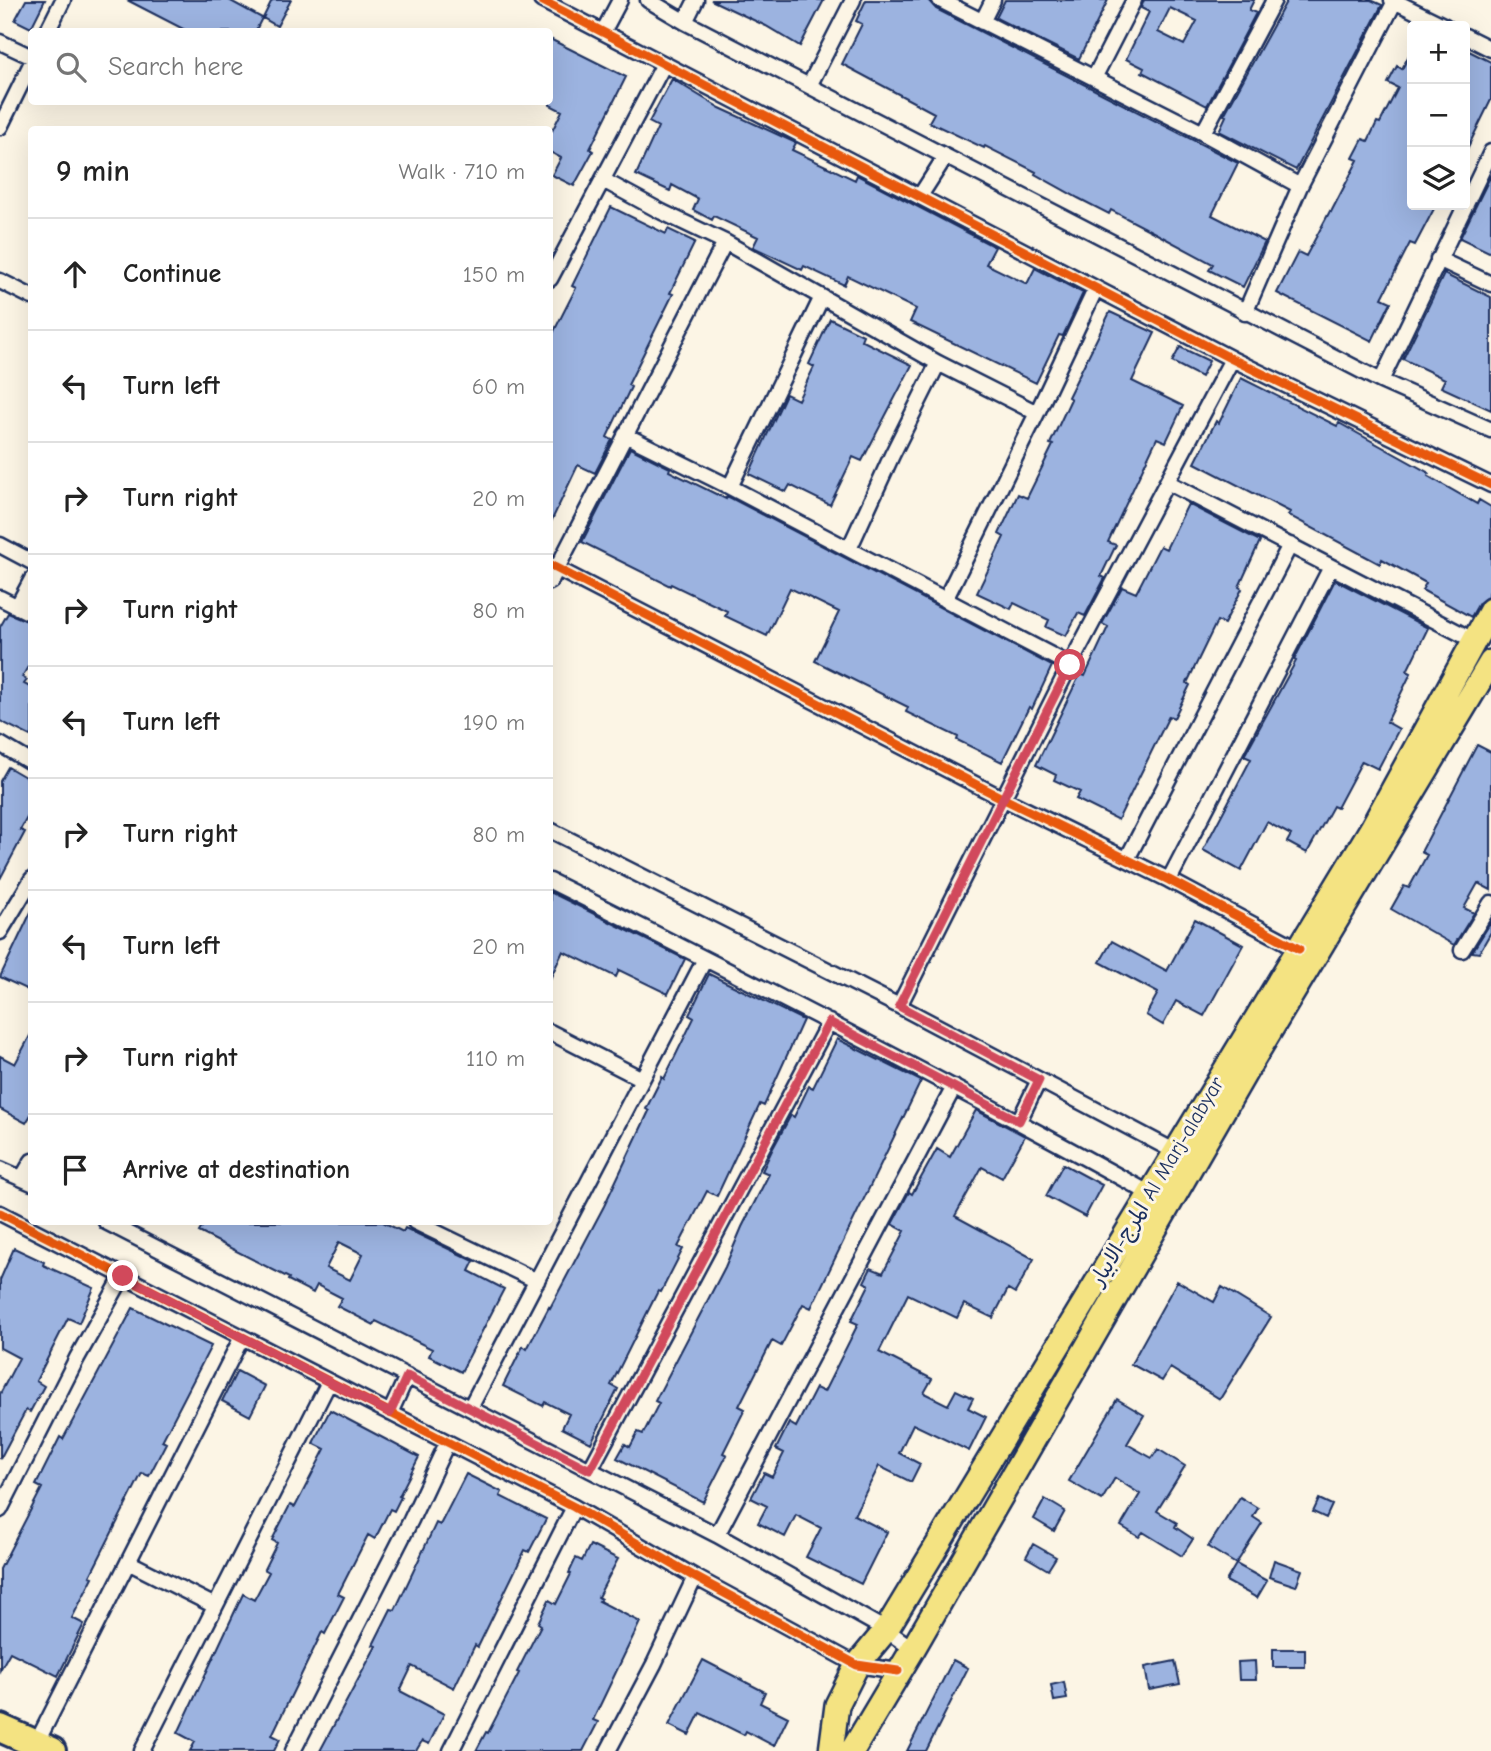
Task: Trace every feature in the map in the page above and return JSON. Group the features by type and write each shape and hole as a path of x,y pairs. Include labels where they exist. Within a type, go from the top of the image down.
{"highway":[{"path":"0,1728 44,1747"}],"main road":[{"name":"المرج-الابيار Al Marj-alabyar","path":"831,1751 837,1704 857,1665 886,1630 1372,828 1491,610"},
{"name":"المرج-الابيار Al Marj-alabyar","path":"852,1751 1247,1071 1491,662"}],"street":[{"path":"49,28 63,0"},
{"path":"541,0 1232,359 1491,485"},
{"path":"603,32 620,0"},
{"path":"648,0 685,22 1245,313 1381,381 1491,430"},
{"path":"685,22 696,0"},
{"path":"809,86 853,0"},
{"path":"940,0 1203,133 1300,186"},
{"path":"982,22 993,0"},
{"path":"1094,78 1134,0"},
{"path":"1203,133 1274,0"},
{"path":"1245,313 1300,186 1394,1 1435,21"},
{"path":"1470,38 1491,49"},
{"path":"0,42 28,58"},
{"path":"553,273 664,64"},
{"path":"0,127 28,68"},
{"path":"1381,381 1491,152"},
{"path":"920,196 945,157"},
{"path":"603,180 725,242 938,363 1037,413"},
{"path":"553,570 725,242"},
{"path":"1438,259 1491,284"},
{"path":"0,281 28,295"},
{"path":"945,600 1096,288"},
{"path":"730,488 822,297"},
{"path":"899,1006 1070,665 1232,359"},
{"path":"849,550 938,363"},
{"path":"625,435 1070,665"},
{"path":"1167,482 1473,640"},
{"path":"0,545 28,560"},
{"path":"1127,859 1290,545"},
{"path":"1169,880 1331,567"},
{"path":"553,573 1169,880 1299,949"},
{"path":"17,607 28,586"},
{"path":"0,598 28,612"},
{"path":"0,744 28,761"},
{"path":"553,832 899,1006 1174,1151"},
{"path":"553,882 954,1087 1149,1193"},
{"path":"0,932 28,886"},
{"path":"1462,950 1491,903"},
{"path":"470,1408 705,958"},
{"path":"590,1470 829,1022"},
{"path":"553,1034 642,1079"},
{"path":"1019,1121 1039,1080"},
{"path":"717,1535 954,1087"},
{"path":"0,1169 27,1181"},
{"path":"0,1213 574,1507 695,1577 857,1665 898,1671"},
{"path":"112,1225 717,1535 886,1630 913,1649"},
{"path":"432,1225 537,1281"},
{"path":"0,1510 76,1358 123,1276"},
{"path":"44,1747 128,1562 242,1337"},
{"path":"390,1413 407,1376"},
{"path":"142,1751 329,1382"},
{"path":"293,1751 405,1532 447,1443"},
{"path":"451,1751 574,1507"},
{"path":"128,1562 215,1606"},
{"path":"608,1751 654,1664 695,1577"}],"building":[{"path":"26,0 45,0 31,28 15,20"},
{"path":"127,0 229,0 262,18 257,28 181,28"},
{"path":"272,0 291,0 277,26 263,18"},
{"path":"711,0 824,0 800,46 766,26"},
{"path":"866,0 928,0 936,9 1238,163 1212,215 1265,242 1243,287 1209,270 1213,264 1155,233 1111,210 1109,214 1035,174 1036,172 929,122 934,113 842,64 862,24 856,21"},
{"path":"1005,0 1108,0 1079,59 996,18"},
{"path":"1144,0 1254,0 1249,10 1256,13 1207,106 1142,72 1144,68 1126,59 1149,12 1141,8","holes":["1170,8 1197,21 1184,45 1158,32"]},
{"path":"1287,0 1371,0 1382,5 1296,170 1219,131 1226,116 1224,115"},
{"path":"553,40 626,77 574,186 553,176 561,158 553,154 553,129 562,111 550,105 553,105"},
{"path":"1470,52 1491,62 1491,100 1470,143"},
{"path":"1407,59 1407,210 1433,210 1415,245 1410,243 1382,298 1391,302 1372,341 1277,293 1298,252 1306,256 1331,212 1358,160 1353,158 1363,139 1368,141 1398,88 1388,83 1397,66 1402,69"},
{"path":"672,79 720,108 796,143 792,150 855,180 857,175 995,247 986,264 1027,284 1035,268 1083,293 1063,336 1059,335 1036,383 910,322 916,309 848,276 844,285 804,266 802,270 753,247 758,237 714,216 712,220 693,210 698,199 672,185 670,191 636,175 658,127 649,122"},
{"path":"1491,175 1491,253 1460,238"},
{"path":"611,207 666,234 668,229 695,242 670,293 673,294 628,385 631,387 607,437 612,440 595,473 578,465 553,518 553,333 576,288 572,286"},
{"path":"1444,274 1491,297 1491,410 1441,387 1445,379 1403,359"},
{"path":"1110,312 1155,333 1132,381 1183,406 1166,442 1157,438 1108,542 1116,545 1101,576 1105,578 1085,616 1078,613 1066,636 1046,627 1049,620 1014,603 1011,609 977,593 1004,537 999,534 1018,494 1027,498 1053,445 1050,444 1071,399 1068,397"},
{"path":"830,319 863,335 861,340 912,365 862,461 853,457 830,505 790,485 786,492 749,474 786,394 798,400 814,367 809,364"},
{"path":"1180,347 1209,361 1201,377 1172,362"},
{"path":"1241,378 1337,426 1339,423 1429,473 1428,476 1477,504 1479,500 1491,507 1491,589 1471,617 1422,590 1426,583 1382,559 1380,564 1288,515 1290,512 1195,463"},
{"path":"630,448 670,468 669,471 726,499 727,496 1052,666 1032,709 1029,707 1002,762 906,712 908,707 815,661 839,612 790,588 767,636 725,616 727,611 582,542"},
{"path":"1188,504 1260,541 1239,587 1242,589 1224,624 1217,621 1187,683 1190,685 1174,718 1169,716 1118,820 1076,799 1080,792 1054,780 1056,775 1036,765 1080,674 1085,676 1108,627 1102,624 1122,587 1136,593 1160,546 1166,549"},
{"path":"1335,580 1428,628 1407,671 1411,673 1387,722 1399,729 1378,769 1362,761 1337,808 1333,806 1307,853 1287,842 1291,835 1267,822 1241,871 1203,850 1251,759 1244,756 1296,661 1294,660"},
{"path":"8,613 28,621 28,667 22,677 27,680 24,684 28,686 28,735 0,721 0,627"},
{"path":"1477,745 1491,752 1491,890 1478,883 1464,908 1474,913 1454,945 1391,909 1404,886 1409,888 1427,855 1421,852"},
{"path":"8,767 28,779 28,816 20,830 25,832 0,879 0,781"},
{"path":"553,893 685,959 668,994 619,970 616,977 563,951 553,973"},
{"path":"28,918 28,990 0,977"},
{"path":"1195,919 1243,945 1204,1016 1176,1001 1163,1025 1146,1015 1158,993 1100,962 1112,941 1167,971"},
{"path":"1491,922 1491,932 1479,953 1472,952"},
{"path":"709,974 803,1020 764,1106 760,1104 717,1196 707,1191 678,1247 683,1249 661,1292 658,1291 611,1385 618,1389 591,1443 562,1428 569,1414 545,1402 543,1406 503,1386 523,1346 527,1349 604,1206 649,1111 646,1109 694,1018 689,1015"},
{"path":"837,1039 921,1081 811,1308 803,1304 781,1346 772,1341 739,1406 745,1409 723,1453 727,1455 703,1502 617,1458 625,1444 630,1447 638,1432 643,1434 659,1403 655,1401 725,1267 769,1174 762,1171 773,1148 791,1115 794,1117 809,1086 813,1088"},
{"path":"28,1040 26,1123 0,1109 0,1056 15,1064"},
{"path":"976,1110 1025,1136 1002,1178 982,1167 955,1216 1034,1259 1015,1293 1008,1289 993,1318 964,1304 957,1318 908,1294 879,1352 932,1379 924,1393 948,1405 956,1390 973,1398 968,1408 986,1417 969,1451 913,1424 899,1453 920,1464 911,1482 879,1466 854,1515 887,1532 861,1584 806,1557 821,1528 796,1515 785,1537 758,1523 767,1506 751,1498 764,1473 772,1477 784,1453 776,1449 789,1423 796,1427 816,1388 824,1392 858,1324 851,1321 869,1285 864,1282 871,1268 883,1273 905,1231 892,1224 909,1192 912,1194 937,1149 950,1157"},
{"path":"1063,1164 1102,1185 1085,1217 1046,1196"},
{"path":"203,1225 389,1225 403,1232 405,1228 474,1261 469,1271 504,1289 461,1372 429,1356 432,1349 376,1321 374,1325 337,1306 342,1298 317,1285 313,1293 288,1280 289,1278 199,1232","holes":["339,1242 363,1254 350,1280 326,1268"]},
{"path":"14,1248 44,1262 43,1265 94,1288 79,1323 68,1318 36,1381 44,1386 30,1412 26,1410 0,1459 0,1394 19,1358 0,1348 0,1280"},
{"path":"1177,1281 1214,1302 1222,1287 1271,1317 1220,1399 1170,1368 1162,1381 1131,1364"},
{"path":"133,1308 211,1346 162,1441 166,1443 149,1476 142,1473 90,1576 93,1577 72,1618 84,1624 58,1676 10,1652 0,1670 0,1569 42,1488 36,1485 60,1437 63,1439"},
{"path":"237,1371 265,1386 250,1416 222,1401"},
{"path":"1117,1399 1144,1415 1127,1444 1152,1458 1158,1449 1185,1466 1157,1511 1177,1523 1175,1527 1193,1539 1182,1556 1143,1532 1139,1537 1121,1526 1140,1494 1115,1478 1102,1500 1069,1481"},
{"path":"330,1410 419,1457 394,1511 390,1509 375,1539 368,1535 338,1594 344,1597 325,1634 322,1632 272,1735 280,1739 274,1751 190,1751 195,1742 178,1733 243,1594 254,1600 269,1572 264,1569 277,1543 272,1540 290,1505 295,1507 325,1449 313,1443"},
{"path":"466,1474 502,1492 500,1496 546,1519 529,1552 525,1550 478,1647 475,1645 454,1688 412,1666 400,1691 444,1714 429,1744 422,1741 416,1751 320,1751 376,1646 373,1645 391,1609 395,1610 436,1523 440,1525"},
{"path":"1240,1497 1258,1508 1253,1517 1262,1523 1236,1564 1208,1547"},
{"path":"1045,1499 1065,1511 1054,1531 1034,1519"},
{"path":"1319,1499 1332,1505 1326,1518 1313,1512"},
{"path":"1033,1544 1056,1557 1048,1570 1026,1557"},
{"path":"590,1545 618,1559 598,1597 601,1599 599,1601 640,1622 593,1720 598,1722 583,1751 476,1751 519,1673 517,1672 541,1625 538,1623 549,1600 556,1604 576,1558 582,1561"},
{"path":"1274,1560 1302,1570 1296,1586 1269,1577"},
{"path":"1236,1564 1267,1581 1257,1598 1226,1581"},
{"path":"1273,1649 1305,1649 1305,1667 1273,1667"},
{"path":"703,1660 765,1692 760,1703 788,1717 774,1746 746,1731 744,1735 700,1713 689,1735 669,1725"},
{"path":"953,1660 968,1668 926,1751 907,1751"},
{"path":"1175,1661 1180,1684 1149,1690 1145,1667"},
{"path":"1255,1661 1256,1680 1239,1680 1238,1662"},
{"path":"1064,1682 1067,1699 1054,1701 1051,1685"}],"cycle path":[{"path":"541,0 1232,359 1491,485"},
{"path":"553,567 1299,949"},
{"path":"0,1213 574,1507 695,1577 857,1665 898,1671"}],"route":[{"path":"123,1276 390,1413 407,1376 590,1470 829,1022 1019,1121 1039,1080 899,1006 1070,665"}]}
